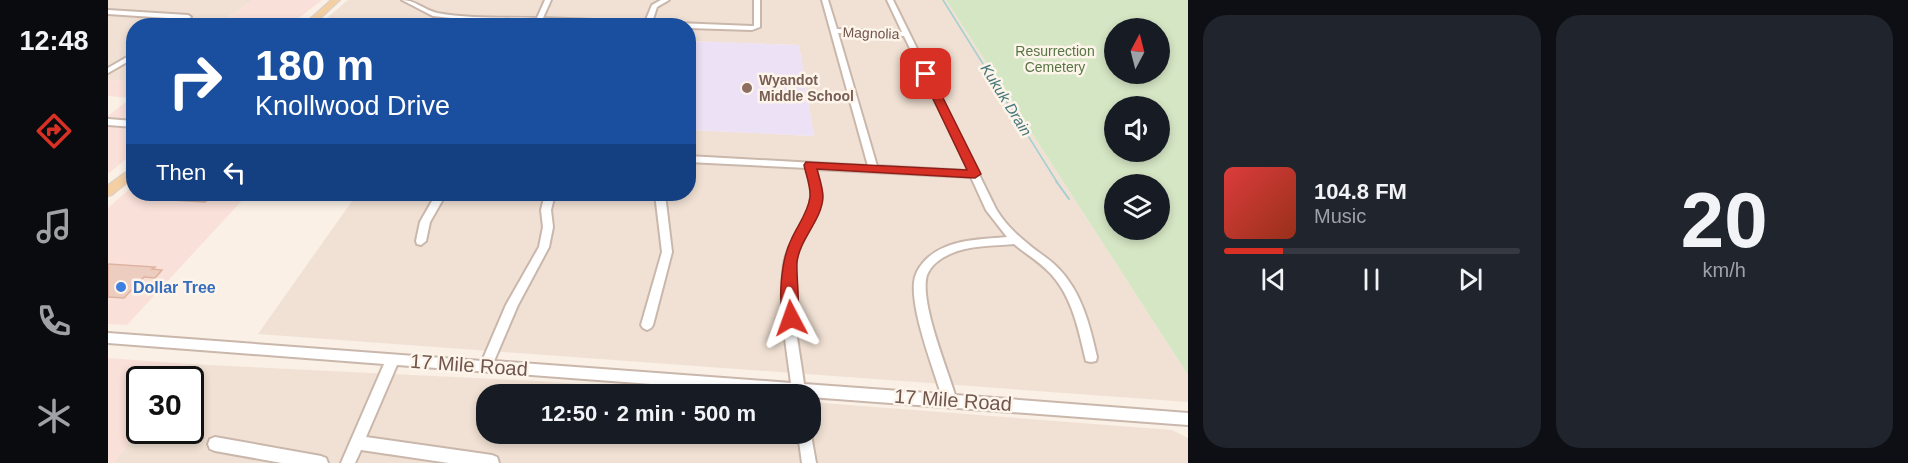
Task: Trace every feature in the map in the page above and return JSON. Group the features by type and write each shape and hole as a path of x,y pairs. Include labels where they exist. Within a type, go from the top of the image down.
{"main road":[{"path":"315,18 336,0"},
{"path":"108,192 126,177"}],"street":[{"path":"405,0 438,15 481,18"},
{"path":"540,18 548,0"},
{"path":"650,18 654,6 666,0"},
{"path":"696,25 757,27 757,0"},
{"path":"825,0 873,168"},
{"path":"890,0 975,174 982,196 995,218 1016,240 1058,276 1081,314 1091,357"},
{"path":"108,12 187,18"},
{"path":"108,19 119,13"},
{"name":"Magnolia","path":"834,31 907,34"},
{"path":"108,71 126,60"},
{"path":"108,123 126,124"},
{"path":"696,159 975,174"},
{"path":"798,384 789,295 789,272 793,250 811,216 816,196 810,165"},
{"path":"421,241 425,222 437,201"},
{"path":"486,366 512,305 544,247 548,227 548,201"},
{"path":"647,326 667,252 661,201"},
{"path":"949,399 922,303 920,283 925,267 936,257 949,250 1016,240"},
{"name":"17 Mile Road","path":"108,338 703,384"},
{"path":"348,463 393,359"},
{"name":"17 Mile Road","path":"821,393 949,399 1188,419"},
{"path":"357,443 492,462"},
{"path":"214,444 321,463"},
{"path":"806,444 809,463"}],"shaded area":[{"path":"108,0 253,0 226,18 126,18 126,81 108,80"},
{"path":"253,0 322,0 299,18 226,18"},
{"path":"348,0 946,0 1188,375 1188,402 258,334 352,201 696,201 696,130 814,136 799,45 696,41 696,18 327,18"},
{"name":"Wyandot Middle School","path":"696,41 799,45 814,136 696,130"},
{"path":"108,80 126,81 126,98 108,96"},
{"path":"126,102 126,159 108,174 108,116"},
{"path":"126,192 126,201 242,201 127,325 108,324 108,208"},
{"path":"108,358 189,364 187,366 126,366 126,444 128,444 114,463 108,463"},
{"path":"189,364 577,384 476,384 476,444 821,444 821,403 1172,430 1188,438 1188,463 114,463 128,444 204,444 204,366 187,366"}],"green space":[{"name":"Resurrection Cemetery","path":"946,0 1188,0 1188,375"}],"building":[{"name":"Dollar Tree","path":"108,264 155,267 152,269 162,270 155,278 144,277 124,298 108,297"}],"waterway":[{"name":"Kukuk Drain","path":"943,0 1057,182"},
{"name":"Kukuk Drain","path":"1056,181 1069,199"}],"place":[{"name":"Wyandot Middle School","path":"747,88"},
{"name":"Dollar Tree","path":"121,287"}],"route":[{"path":"791,318 790,260 797,240 811,216 816,196 810,165 975,174 926,74"}]}
